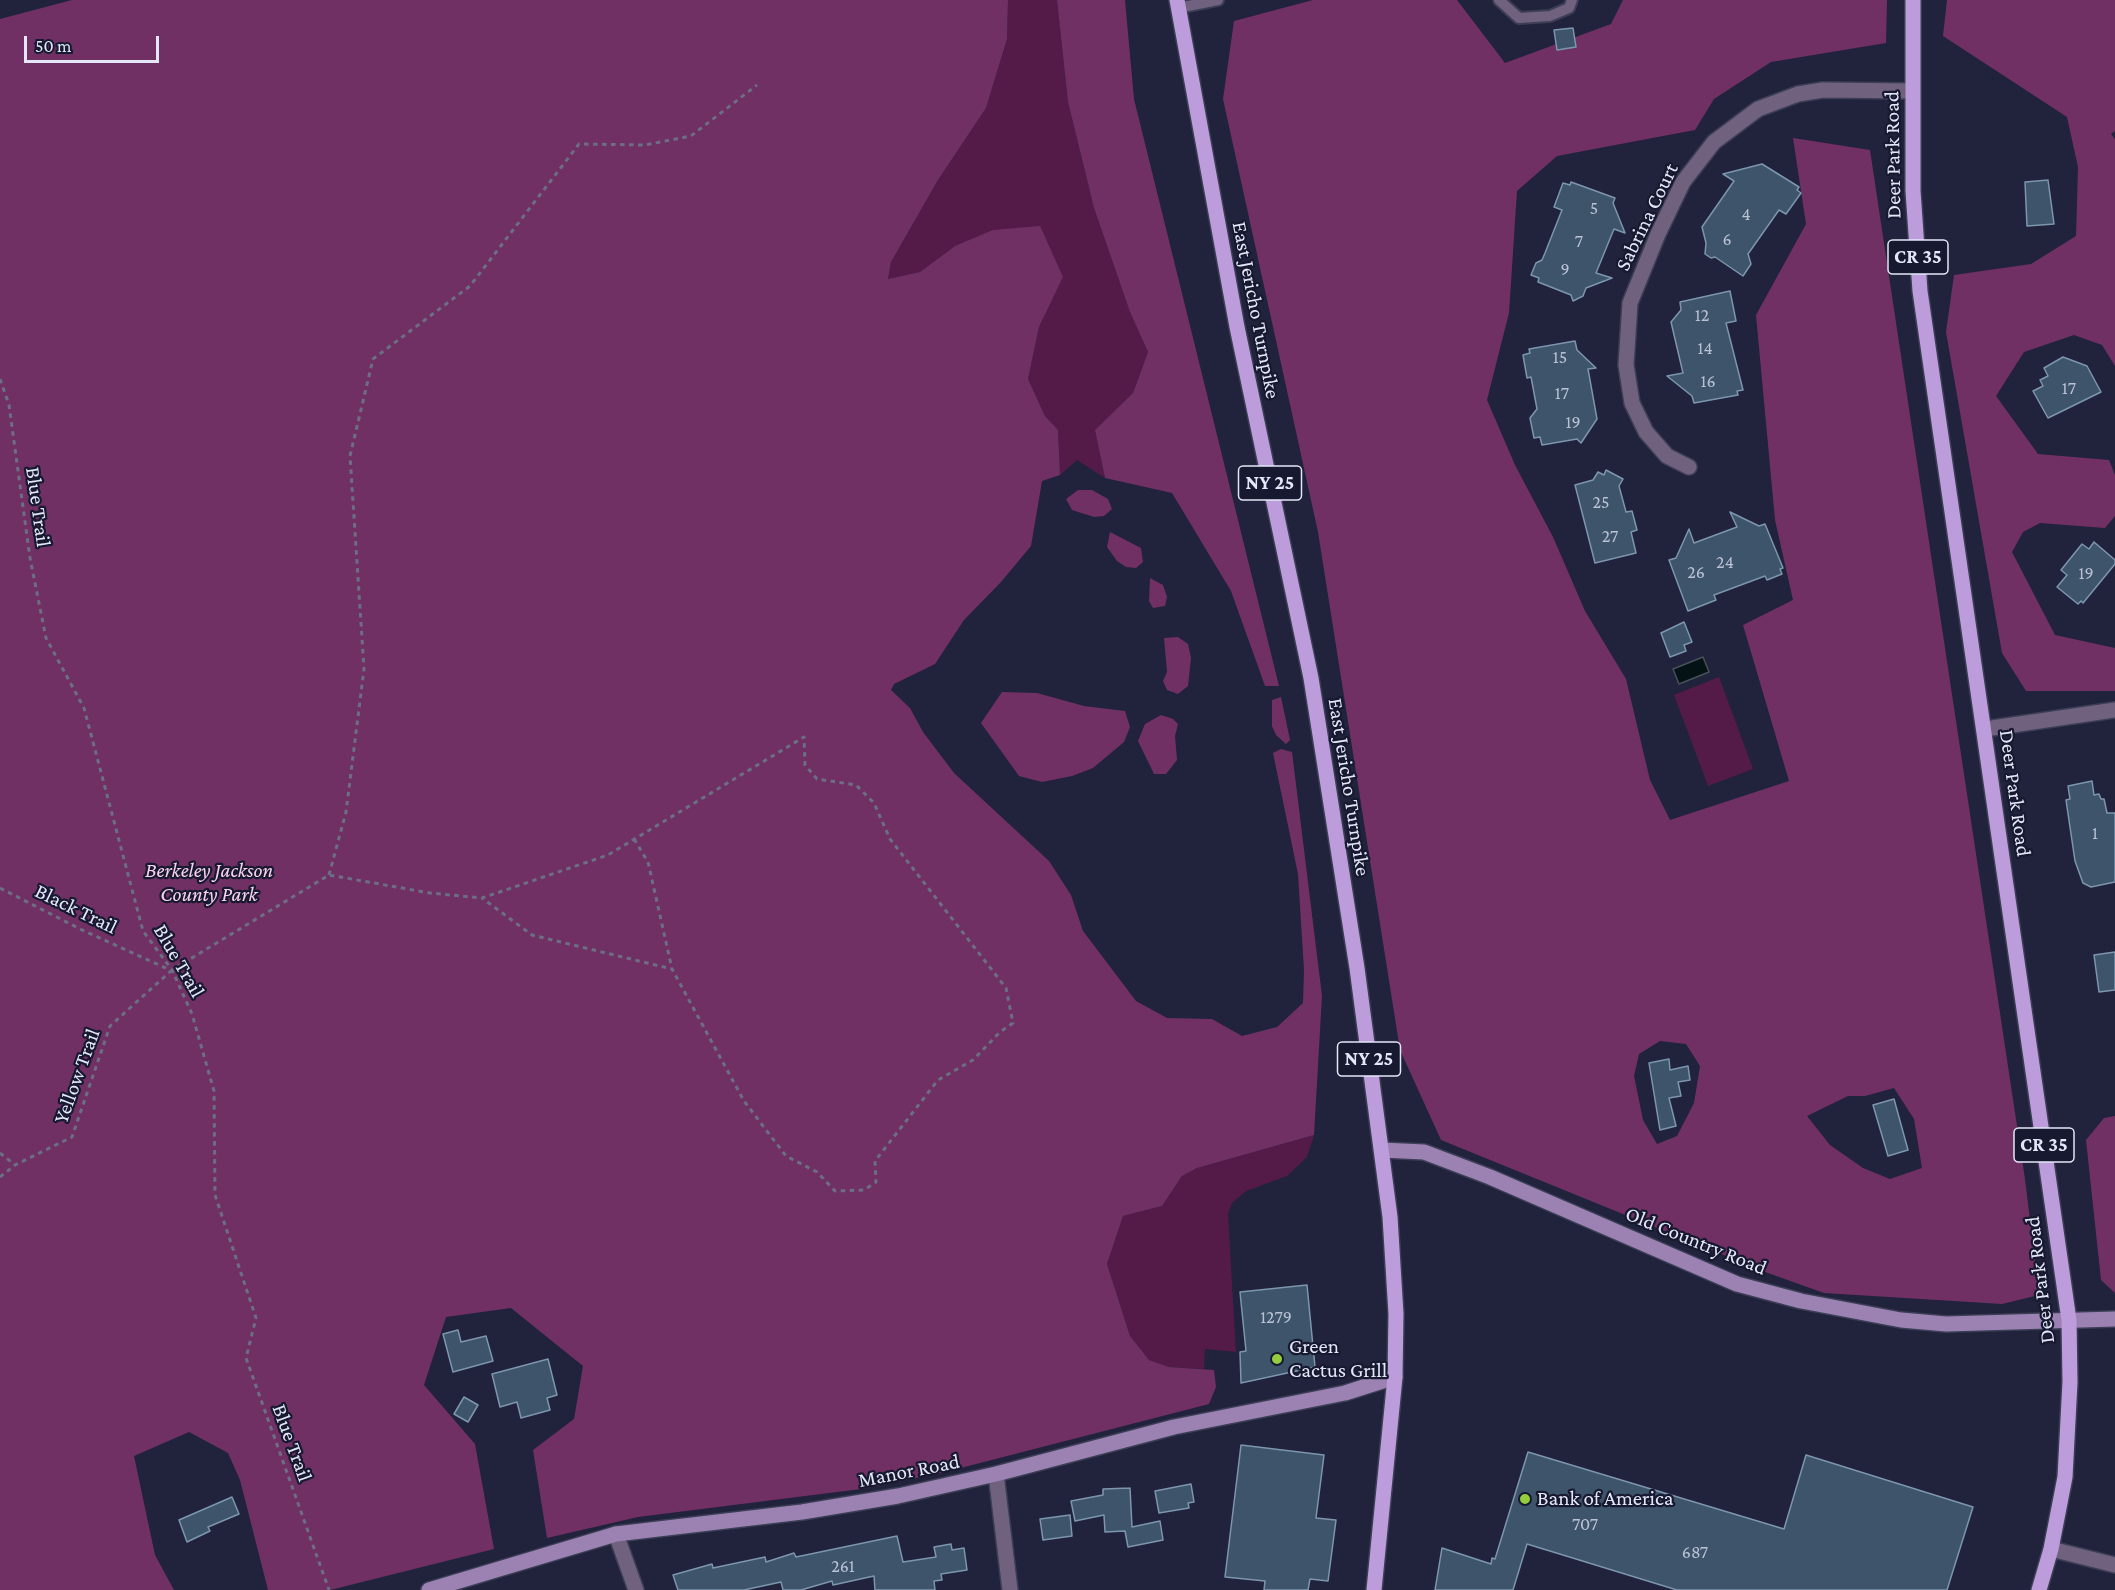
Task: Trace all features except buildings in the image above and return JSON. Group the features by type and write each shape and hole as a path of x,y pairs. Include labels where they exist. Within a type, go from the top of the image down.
{"main road":[{"name":"Deer Park Road","path":"1913,0 1913,191 1920,291 2069,1320 2070,1382 2065,1477 2051,1549 2039,1590"},
{"name":"East Jericho Turnpike","path":"1177,4 1237,327 1311,678 1357,968 1382,1150 1391,1228 1396,1314 1395,1377 1374,1590"}],"street":[{"name":"Sabrina Court","path":"1689,467 1667,456 1646,432 1632,403 1626,365 1630,303 1658,234 1683,182 1714,142 1758,109 1798,94 1823,90 1912,91"},
{"path":"1985,729 2115,710"},
{"name":"Old Country Road","path":"1382,1150 1424,1152 1501,1181 1737,1284 1801,1300 1901,1320 1946,1324 2115,1319"},
{"name":"Manor Road","path":"429,1590 615,1534 802,1512 898,1496 996,1474 1174,1427 1345,1393 1395,1377"},
{"path":"996,1474 1010,1590"},
{"path":"615,1534 636,1590"},
{"path":"2051,1549 2115,1566"}],"lane":[{"path":"1177,4 1218,0"},
{"path":"1499,0 1519,18 1550,16 1569,8 1572,0"}],"path":[{"path":"634,839 648,862 672,969 744,1101 786,1156 818,1172 835,1191 864,1190 876,1182 874,1161 938,1080 973,1060 1000,1032 1013,1023 1006,988 890,839 874,803 856,785 817,779 805,765 804,737 634,839 608,855 482,898 430,893 329,875 346,812 364,669 350,456 373,359 470,286 579,144 645,145 691,136 757,85"},
{"name":"Blue Trail","path":"0,379 9,405 30,558 46,638 84,708 143,931 172,970 192,1014 214,1091 215,1195 256,1318 246,1358 329,1590"},
{"name":"Yellow Trail","path":"0,1177 15,1165 72,1137 110,1026 172,970 329,875"},
{"name":"Black Trail","path":"0,888 172,970"},
{"path":"482,898 532,934 672,969"},
{"path":"0,1153 15,1165"}],"shaded area":[{"path":"1008,0 1057,0 1068,102 1094,208 1130,312 1148,352 1133,393 1095,430 1105,478 1077,460 1060,475 1058,430 1045,416 1028,379 1039,327 1063,277 955,246 920,272 888,279 891,262 938,180 986,108 1007,39"},
{"path":"1703,657 1709,672 1679,684 1673,669"},
{"path":"1719,677 1753,769 1708,786 1674,695"},
{"path":"1314,1135 1307,1157 1287,1176 1246,1191 1232,1203 1228,1214 1236,1352 1205,1349 1204,1369 1169,1367 1149,1360 1130,1336 1107,1264 1123,1216 1162,1206 1182,1176 1197,1168"}],"green space":[{"name":"Berkeley Jackson County Park","path":"72,0 1008,0 1007,39 986,108 938,180 891,262 888,279 920,272 955,246 993,230 1040,226 1063,277 1039,327 1028,379 1045,416 1058,430 1060,475 1042,481 1031,546 1001,582 964,620 935,664 894,684 891,690 910,708 923,732 954,773 1049,861 1071,895 1083,931 1136,1001 1167,1018 1212,1019 1242,1036 1277,1027 1303,1003 1304,970 1298,874 1273,753 1281,749 1292,752 1322,996 1314,1135 1197,1168 1182,1176 1162,1206 1123,1216 1107,1264 1130,1336 1149,1360 1169,1367 1214,1370 1216,1387 1209,1404 941,1473 861,1489 638,1517 547,1538 533,1450 574,1419 583,1366 511,1308 446,1317 424,1385 475,1444 494,1549 330,1590 268,1590 240,1480 228,1453 189,1432 134,1456 155,1555 174,1590 0,1590 0,19"},
{"path":"1057,0 1125,0 1134,99 1279,686 1265,686 1231,591 1172,493 1105,478 1095,430 1133,393 1148,352 1130,312 1094,208 1068,102"},
{"path":"1313,0 1457,0 1505,63 1611,24 1623,0 1887,0 1886,43 1771,62 1714,99 1695,130 1557,156 1517,191 1509,313 1487,400 1515,465 1553,537 1585,611 1626,679 1650,780 1670,820 1789,781 1743,625 1793,600 1775,520 1756,315 1806,224 1793,138 1870,150 2025,1179 2039,1295 2002,1304 1824,1293 1768,1273 1441,1140 1400,1050 1318,532 1223,99 1234,21","holes":["1660,1041 1686,1044 1700,1066 1694,1103 1677,1136 1657,1144 1643,1120 1634,1076 1639,1054","1894,1088 1914,1119 1922,1168 1890,1179 1863,1168 1830,1145 1807,1116 1848,1096 1865,1096"]},
{"path":"1947,0 2115,0 2115,131 2111,134 2115,139 2115,366 2102,345 2074,335 2024,352 1996,396 2038,454 2109,460 2115,475 2115,516 2105,528 2040,523 2023,532 2012,552 2055,635 2115,648 2115,691 2026,691 2002,653 1946,332 1954,275 2031,264 2076,236 2078,167 2067,117 1943,36"},
{"path":"1078,490 1092,490 1108,499 1112,509 1104,516 1094,517 1072,510 1066,499"},
{"path":"1110,532 1141,548 1143,562 1136,568 1126,567 1117,561 1107,547"},
{"path":"1150,578 1163,585 1167,597 1165,606 1153,608 1149,601"},
{"path":"1178,637 1188,644 1191,658 1188,686 1178,694 1167,690 1163,681 1167,672 1164,638"},
{"path":"1002,692 1037,693 1084,706 1125,711 1130,727 1124,742 1093,768 1072,776 1042,782 1019,776 981,723"},
{"path":"1281,697 1290,740 1286,744 1276,735 1272,726 1272,700"},
{"path":"1161,715 1173,719 1178,724 1175,736 1177,760 1166,774 1154,774 1138,741 1145,724"},
{"path":"2115,1116 2115,1293 2101,1280 2086,1140 2104,1118"}],"place":[{"name":"Green Cactus Grill","path":"1277,1359"},
{"name":"Bank of America","path":"1525,1499"}]}
